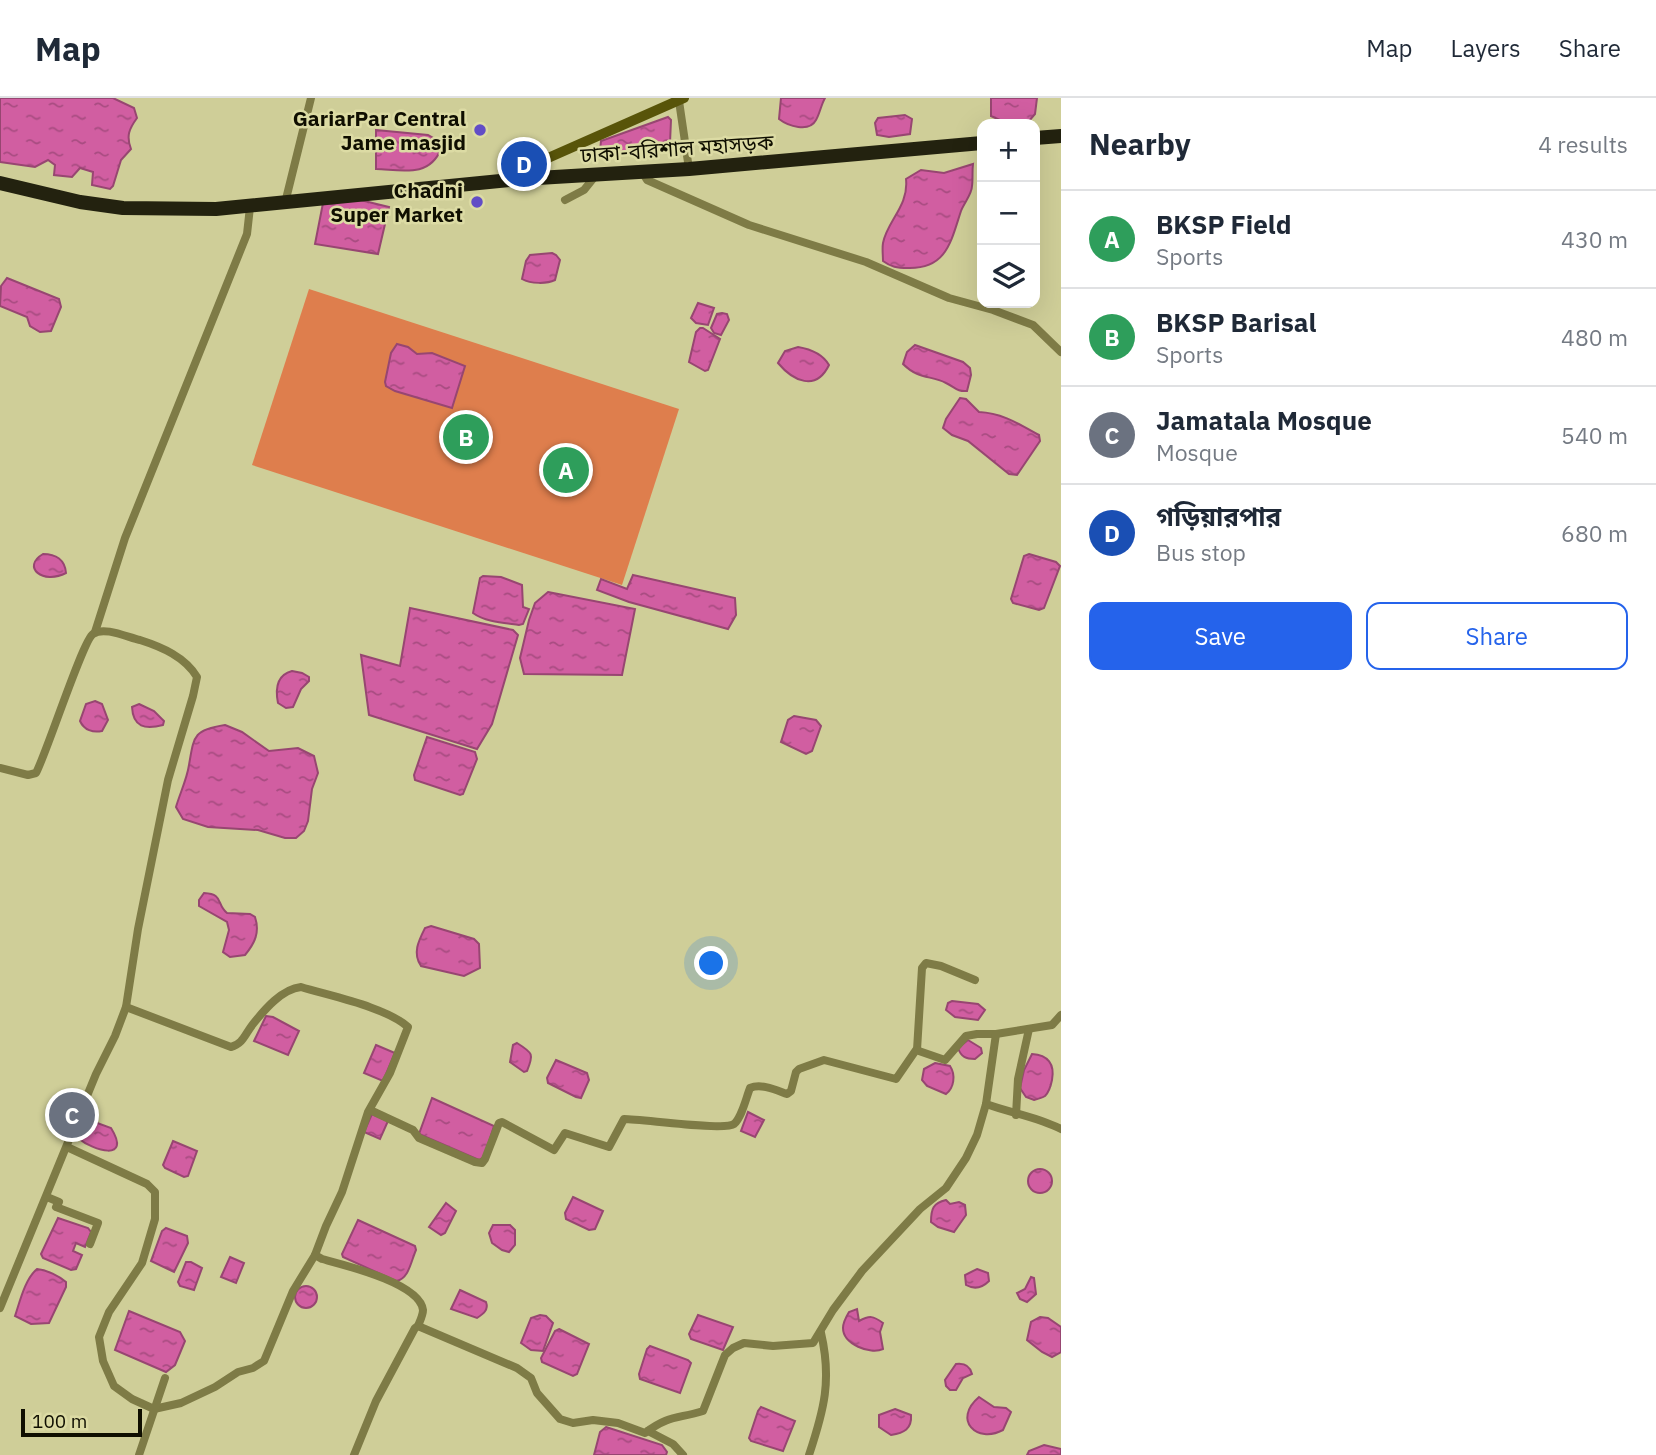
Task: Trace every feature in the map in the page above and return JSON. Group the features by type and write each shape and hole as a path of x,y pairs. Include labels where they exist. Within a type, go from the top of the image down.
{"highway":[{"path":"1040,138 1061,136"},
{"name":"ঢাকা-বরিশাল মহাসড়ক","path":"0,183 80,202 123,208 216,209 521,179 688,169 977,143"}],"main road":[{"path":"521,179 548,158 681,100"}],"street":[{"path":"285,203 311,98"},
{"path":"681,100 688,169"},
{"path":"642,172 647,180 749,225 866,262 949,298 1033,326 1061,352"},
{"path":"565,200 583,190 596,175"},
{"path":"0,768 28,775 36,773 55,730 82,653 90,636 95,632 125,538 247,234 250,207"},
{"path":"0,1308 126,1007 138,929 168,780 197,677 189,664 149,643 110,632 95,632"},
{"path":"917,1050 922,968 926,963 975,980"},
{"path":"67,1147 147,1184 155,1192 155,1219 142,1263 109,1312 99,1337 103,1361 114,1386 132,1399 154,1409 181,1403 215,1387 238,1371 253,1368 264,1361 293,1291 315,1255 342,1192 370,1110 398,1054 408,1027 401,1021 364,1006 301,987 291,988 253,1024 241,1043 231,1047 126,1007"},
{"path":"370,1110 413,1130 419,1138 431,1144 482,1163 499,1123 502,1122 554,1150 565,1133 609,1147 624,1119 655,1120 698,1127 730,1126 736,1121 750,1088 753,1086 790,1093 796,1072 824,1060 896,1079 912,1052 917,1050 945,1060 966,1036 1052,1025 1061,1016"},
{"path":"1016,1115 1018,1079 1029,1029"},
{"path":"418,1326 517,1368 531,1378 537,1393 560,1419 572,1423 607,1421 645,1433 662,1420 683,1413 703,1411 726,1355 733,1348 744,1343 773,1346 813,1343 833,1310 875,1256 920,1209 946,1188 967,1158 977,1135 986,1104 996,1034"},
{"path":"986,1104 1016,1115 1037,1118 1061,1129"},
{"path":"47,1197 59,1202 56,1207 98,1223 90,1244"},
{"path":"315,1255 388,1280 412,1294 423,1311 418,1326 376,1401 354,1455"},
{"path":"808,1455 822,1417 825,1394 827,1360 821,1333"},
{"path":"139,1455 165,1378"},
{"path":"648,1431 661,1436 683,1455"}],"shaded area":[{"path":"309,289 679,409 622,585 252,465"}],"water":[{"path":"0,98 113,98 134,108 137,118 129,133 131,149 121,160 113,186 110,189 92,185 93,172 80,168 72,177 54,175 55,165 48,160 35,167 0,162"},
{"path":"781,98 825,98 816,120 804,127 793,126 779,119"},
{"path":"991,98 1037,98 1035,114 1031,119 998,119 991,116"},
{"path":"905,115 912,119 910,134 889,137 877,135 875,123 878,118"},
{"path":"668,117 671,120 670,143 603,157 600,151 601,141"},
{"path":"376,130 428,135 435,139 441,149 436,158 422,168 405,171 376,169"},
{"path":"973,164 971,192 950,242 939,258 931,264 908,268 894,267 883,261 885,235 904,197 906,179 921,170 944,173"},
{"path":"344,196 389,207 378,254 315,244 323,203"},
{"path":"552,253 560,260 555,280 539,283 522,279 530,255"},
{"path":"7,278 59,299 61,307 51,331 40,332 30,326 27,317 0,306 1,286"},
{"path":"698,303 714,308 708,325 696,323 691,318"},
{"path":"717,314 727,314 729,320 721,335 714,333 711,328"},
{"path":"703,328 720,339 708,370 705,371 689,362 696,332"},
{"path":"397,344 408,347 417,354 432,353 465,366 452,408 386,386 391,353"},
{"path":"915,345 963,362 970,368 967,391 920,375 903,364 907,352"},
{"path":"798,347 815,352 829,365 818,379 797,379 778,363 785,351"},
{"path":"960,398 966,399 979,412 1003,417 1039,435 1040,441 1017,475 1009,474 968,441 943,428"},
{"path":"43,554 59,559 66,573 50,577 38,573 34,564"},
{"path":"1029,554 1056,562 1060,566 1044,608 1039,610 1013,603 1011,599 1024,556"},
{"path":"633,575 735,598 736,615 728,629 629,602 597,590 601,579 627,589"},
{"path":"501,577 522,585 523,607 529,609 523,624 495,622 473,613 480,578"},
{"path":"548,592 635,609 622,675 524,674 520,658 529,620 535,603"},
{"path":"410,608 513,630 518,635 492,724 477,749 369,715 361,655 400,666"},
{"path":"292,671 309,677 309,681 301,689 293,707 286,708 278,703 277,687 280,679"},
{"path":"95,701 102,704 108,720 102,731 95,732 84,727 80,721 86,704"},
{"path":"139,704 154,711 164,721 163,725 146,727 138,723 132,707"},
{"path":"794,716 816,720 821,726 812,751 806,754 781,742 788,720"},
{"path":"225,725 242,732 269,751 298,748 314,756 318,773 312,789 308,821 304,831 296,838 285,838 258,830 208,827 183,819 176,807 187,776 194,741 201,732"},
{"path":"427,737 475,752 477,759 463,794 415,780 414,775"},
{"path":"204,893 217,897 227,913 250,914 255,917 256,937 245,955 230,957 223,952 229,930 227,922 199,906 199,900"},
{"path":"431,926 474,939 479,944 480,968 464,976 421,966 417,947 425,928"},
{"path":"952,1001 978,1004 985,1010 978,1020 955,1017 946,1010 948,1003"},
{"path":"266,1016 299,1031 288,1055 254,1041"},
{"path":"968,1040 981,1048 982,1053 975,1059 964,1057 958,1048"},
{"path":"517,1043 531,1054 527,1071 524,1072 510,1062 513,1045"},
{"path":"376,1045 395,1053 383,1081 364,1073"},
{"path":"1032,1054 1046,1058 1053,1074 1046,1094 1034,1100 1026,1097 1020,1088 1024,1070"},
{"path":"556,1060 587,1073 589,1080 581,1098 548,1083 547,1078"},
{"path":"935,1063 950,1066 952,1070 952,1085 946,1094 927,1086 922,1080 924,1069"},
{"path":"432,1098 494,1126 484,1157 479,1160 419,1134"},
{"path":"748,1112 764,1120 755,1137 741,1131"},
{"path":"372,1114 388,1121 380,1139 364,1132"},
{"path":"89,1120 111,1128 117,1146 114,1150 92,1147 78,1138 82,1125"},
{"path":"173,1141 197,1151 188,1176 184,1177 163,1165"},
{"path":"1040,1169 1049,1172 1052,1181 1049,1190 1040,1193 1031,1190 1028,1181 1031,1172"},
{"path":"573,1197 603,1211 595,1229 589,1230 566,1219 565,1213"},
{"path":"946,1200 950,1204 959,1202 965,1205 966,1215 954,1232 931,1222 934,1207"},
{"path":"446,1203 456,1211 445,1233 441,1235 429,1227"},
{"path":"58,1218 88,1228 91,1232 85,1247 76,1243 73,1251 82,1255 76,1269 71,1270 43,1258 41,1254"},
{"path":"358,1220 415,1246 416,1250 404,1277 396,1281 343,1257"},
{"path":"493,1225 510,1225 515,1230 515,1245 509,1252 492,1243 489,1233"},
{"path":"166,1228 187,1236 188,1243 174,1272 151,1261 162,1231"},
{"path":"230,1257 244,1263 236,1283 221,1277"},
{"path":"186,1262 202,1268 194,1290 180,1286 178,1282"},
{"path":"37,1269 60,1278 66,1282 66,1287 49,1323 31,1324 15,1316 26,1284"},
{"path":"977,1269 988,1273 989,1281 978,1288 966,1285 965,1275"},
{"path":"1031,1277 1034,1278 1036,1294 1027,1302 1020,1299 1017,1293 1025,1289"},
{"path":"306,1286 314,1289 317,1297 314,1305 306,1308 298,1305 295,1297 298,1289"},
{"path":"460,1290 486,1302 486,1310 477,1318 451,1309"},
{"path":"857,1309 859,1321 871,1317 883,1323 880,1332 883,1349 865,1349 847,1339 844,1322 849,1312"},
{"path":"129,1311 180,1332 185,1341 175,1365 166,1372 115,1350"},
{"path":"698,1315 733,1327 723,1350 691,1339 689,1334"},
{"path":"546,1316 553,1323 543,1351 531,1350 521,1343 531,1318"},
{"path":"1040,1317 1048,1318 1061,1327 1061,1352 1052,1357 1027,1340 1031,1322"},
{"path":"559,1329 589,1344 577,1374 573,1376 542,1362 541,1358 555,1331"},
{"path":"650,1346 691,1363 680,1393 640,1379 639,1374"},
{"path":"956,1364 966,1366 972,1374 963,1378 956,1390 950,1390 945,1380"},
{"path":"979,1397 994,1407 1006,1408 1011,1412 1003,1430 984,1434 971,1427 968,1414"},
{"path":"761,1407 795,1421 783,1451 749,1438"},
{"path":"895,1409 911,1415 911,1420 906,1430 891,1435 879,1427 879,1415"},
{"path":"606,1427 662,1445 666,1455 594,1455 600,1432"},
{"path":"1044,1445 1061,1449 1061,1455 1027,1455 1029,1451"}],"place":[{"name":"GariarPar Central Jame masjid","path":"480,130"},
{"name":"গড়িয়ারপার","path":"524,164"},
{"name":"Chadni Super Market","path":"477,202"},
{"name":"BKSP Barisal","path":"466,437"},
{"name":"BKSP Field","path":"566,470"},
{"name":"Jamatala Mosque","path":"72,1115"}]}
